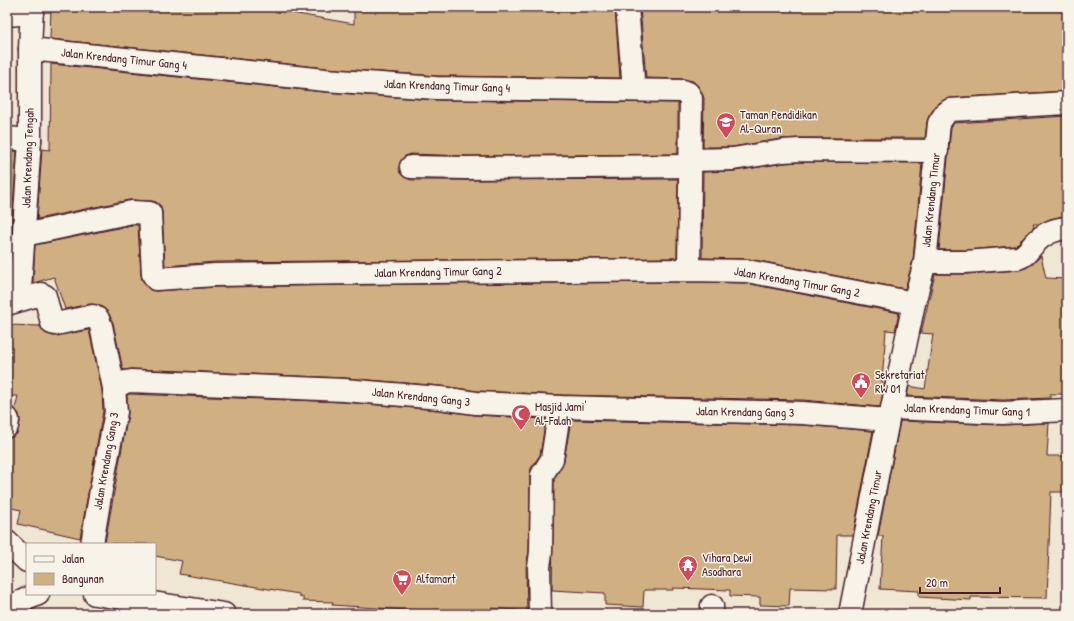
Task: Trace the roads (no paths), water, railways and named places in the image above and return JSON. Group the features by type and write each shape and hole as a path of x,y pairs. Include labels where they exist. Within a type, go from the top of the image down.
{"street":[{"path":"628,7 634,90"},
{"path":"7,15 32,10"},
{"name":"Jalan Krendang Tengah","path":"7,304 20,289 30,140 30,49 32,10"},
{"name":"Jalan Krendang Timur Gang 4","path":"30,49 325,80 436,88 683,91 688,93 691,98 689,270"},
{"name":"Jalan Krendang Timur","path":"850,614 890,414 914,303 925,262 939,123 945,114 950,110 1067,103"},
{"path":"7,138 30,140"},
{"path":"412,167 465,168 690,163 733,159 794,150 937,151"},
{"name":"Jalan Krendang Timur Gang 2","path":"24,235 132,212 150,212 153,274 156,279 230,275 447,271 747,271 914,303"},
{"path":"925,262 965,262 1018,258 1023,256 1046,234 1059,228 1067,228"},
{"path":"7,304 42,294 45,296 52,323 56,324 93,316 98,319 101,326 114,388"},
{"name":"Jalan Krendang Gang 3","path":"92,543 116,412 114,388 125,382 131,381 351,390 440,398 476,403 560,407 890,414"},
{"path":"540,614 539,567 541,552 542,475 552,459 560,407"},
{"name":"Jalan Krendang Timur Gang 1","path":"890,414 1003,413 1067,410"},
{"path":"7,418 7,426"},
{"path":"7,542 26,560"},
{"path":"7,608 36,595"},
{"path":"101,595 213,613"}],"place":[{"name":"Taman Pendidikan Al-Quran","path":"726,139"},
{"name":"Sekretariat RW 01","path":"861,399"},
{"name":"Masjid Jami' Al-Falah","path":"521,431"},
{"name":"Vihara Dewi Asodhara","path":"688,582"},
{"name":"Alfamart","path":"402,596"}]}
